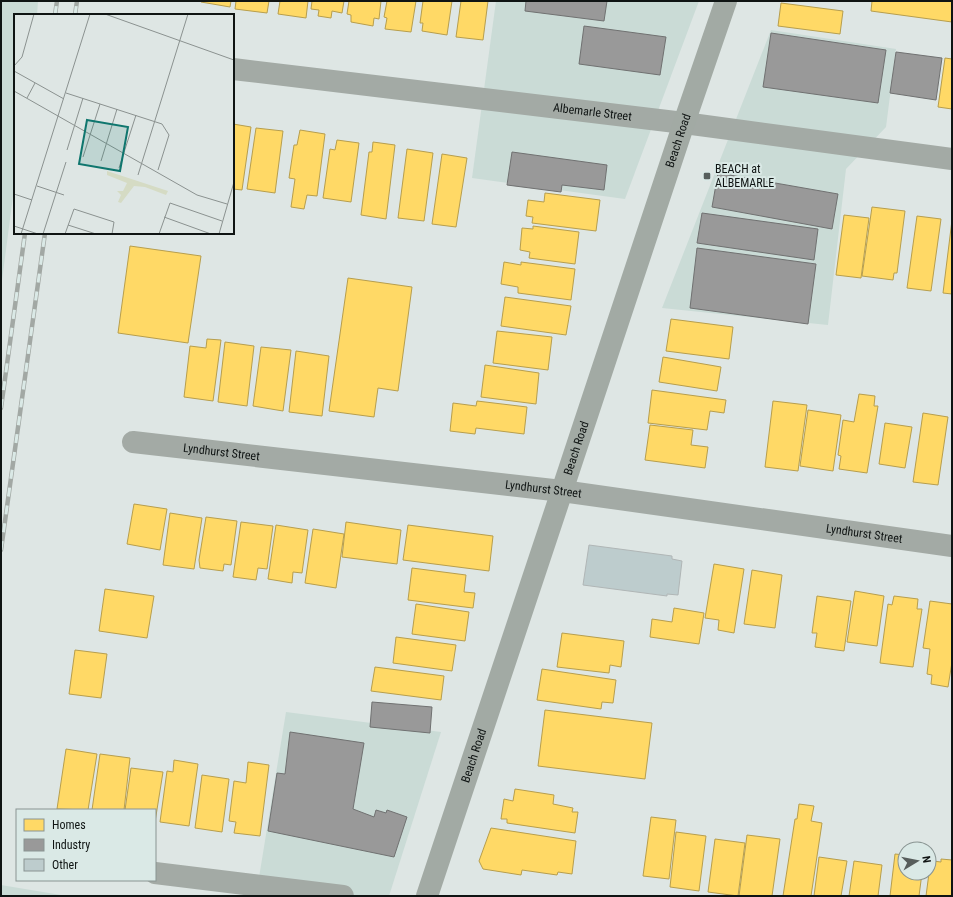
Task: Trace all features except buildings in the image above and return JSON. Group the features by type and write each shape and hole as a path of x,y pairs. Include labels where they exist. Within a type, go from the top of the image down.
{"street":[{"name":"Beach Road","path":"427,896 726,1"},
{"name":"Albemarle Street","path":"234,69 684,123 952,159"},
{"name":"Lyndhurst Street","path":"133,442 562,491 952,546"},
{"path":"156,873 343,896"}],"shaded area":[{"path":"1,1 38,1 37,14 14,14 14,189 1,288"},
{"path":"496,1 699,1 625,199 472,178"},
{"path":"771,30 896,49 886,127 846,169 828,325 662,308"},
{"path":"286,712 441,732 389,896 256,896"},
{"path":"1,885 67,896 1,896"}],"railway":[{"path":"55,14 57,1"},
{"path":"75,14 77,1"},
{"path":"1,408 25,234"},
{"path":"1,550 45,234"}],"place":[{"name":"BEACH at ALBEMARLE","path":"707,176"}]}
